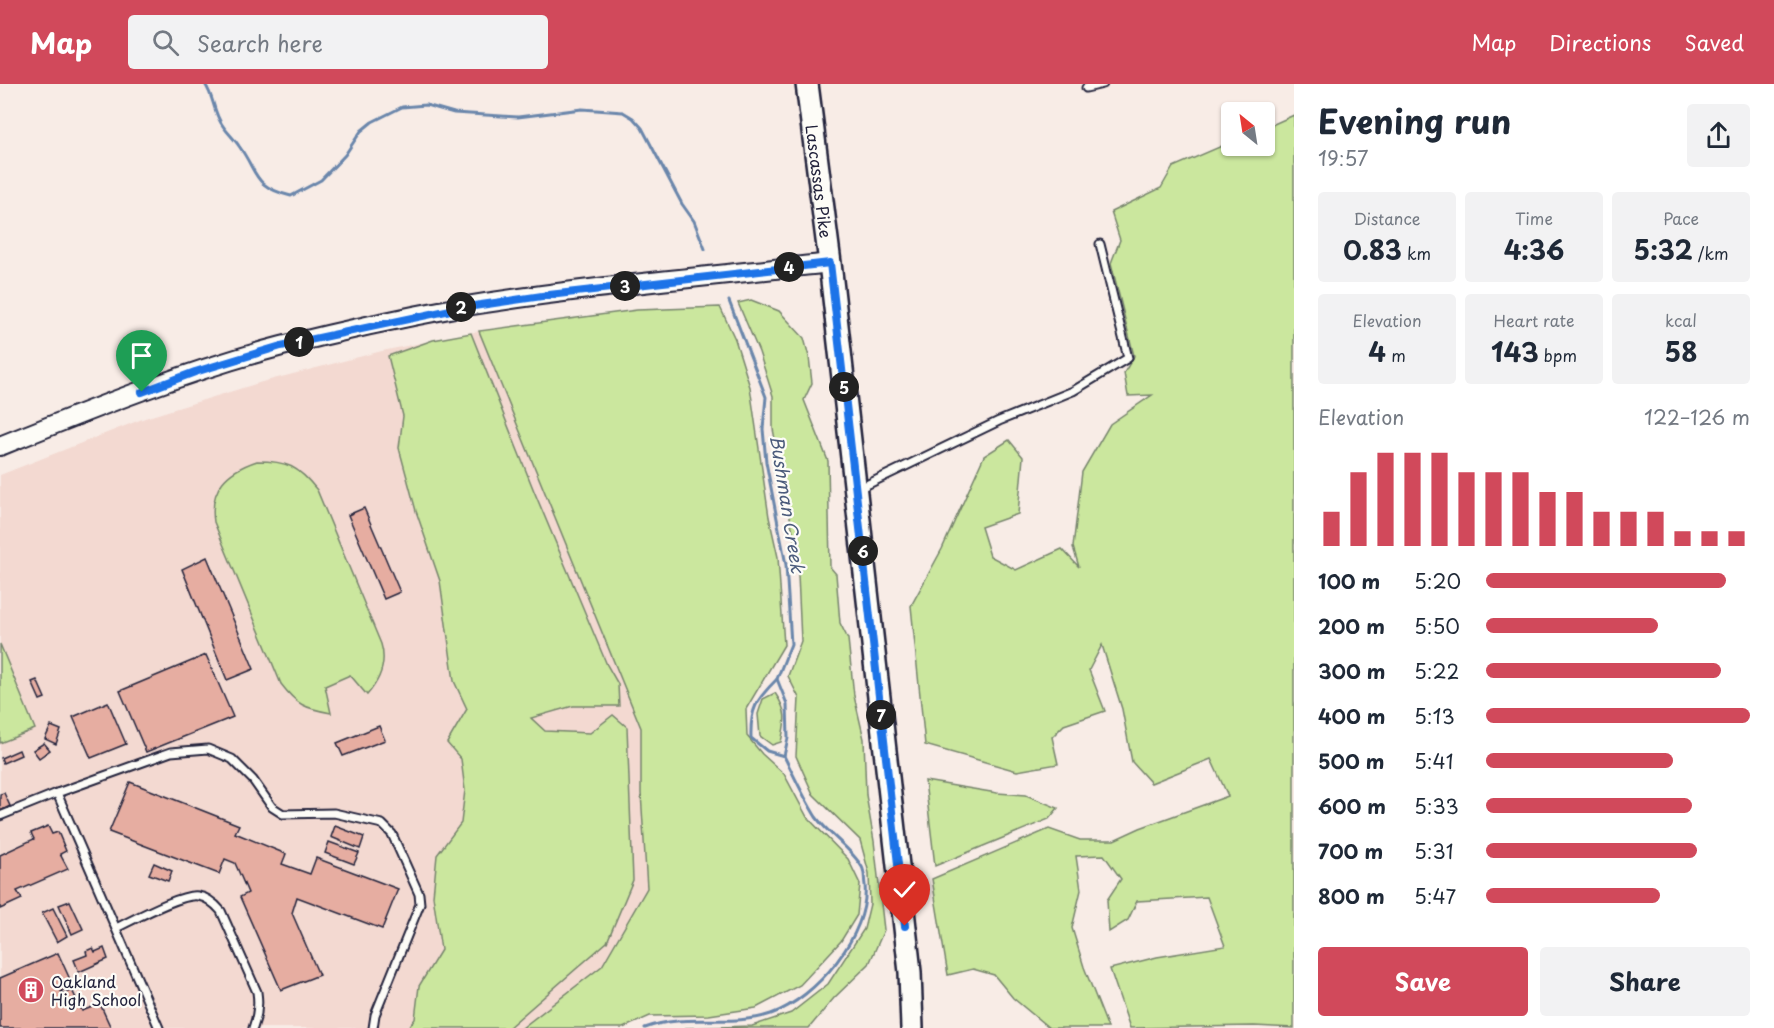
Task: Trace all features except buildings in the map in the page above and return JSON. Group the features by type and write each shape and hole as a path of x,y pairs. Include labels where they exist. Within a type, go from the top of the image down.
{"main road":[{"name":"Lascassas Pike","path":"807,84 830,263 910,972 912,1028"},
{"path":"0,446 195,372 281,346 369,326 460,308 538,296 830,263"}],"lane":[{"path":"1086,88 1103,84"},
{"path":"856,490 999,421 1073,391 1128,358 1100,244"},
{"path":"0,816 171,752 208,749 232,759 253,780 272,807 283,814 334,813 382,824 392,834 419,894 420,904 375,1015 373,1028"},
{"path":"57,793 159,1028"},
{"path":"116,928 182,898 196,895 214,903 221,911 257,992 259,1004 253,1028"}],"shaded area":[{"path":"479,331 648,747 709,1015 650,1016 623,1028 0,1028 0,475 145,418 262,382 382,351"}],"green space":[{"path":"1294,115 1294,1028 1254,1026 1130,1028 1110,969 1157,957 1225,946 1207,897 1137,901 1128,920 1109,932 1107,900 1121,879 1104,855 1076,856 1081,890 1072,928 1084,967 1108,1028 1049,1028 1013,998 994,975 973,969 948,975 932,879 1049,829 1080,840 1114,840 1140,828 1228,796 1211,759 1151,783 1132,762 1122,709 1102,645 1089,670 1105,711 1064,725 1052,737 1058,764 1017,771 925,745 911,606 942,549 984,456 1009,440 1023,457 1018,514 981,527 990,556 1016,570 1062,549 1079,567 1073,547 1082,472 1110,424 1152,395 1128,396 1124,373 1134,356 1111,263 1120,240 1111,212 1161,188 1173,167 1221,146 1221,156 1275,156 1275,124"},
{"path":"751,300 779,311 804,338 809,357 812,383 804,400 828,461 830,567 836,574 840,623 848,639 854,696 864,739 866,795 874,841 884,930 869,964 834,998 809,1028 685,1028 752,1026 791,1013 828,984 864,929 870,904 869,873 860,840 813,794 796,756 799,698 788,676 801,641 797,553 773,429 773,396 759,352 738,303"},
{"path":"720,307 735,339 750,387 769,517 778,557 784,645 746,709 747,736 762,754 784,774 807,817 848,859 860,884 857,915 841,941 800,985 756,1008 709,1015 650,1016 623,1028 522,1028 602,966 647,888 641,793 641,728 479,331 637,310"},
{"path":"471,333 534,491 607,665 618,684 619,706 573,706 531,718 545,731 590,733 613,715 627,727 633,880 607,942 508,1028 408,1028 415,1019 419,986 441,950 433,896 437,855 461,823 465,790 461,759 447,743 467,709 454,681 440,581 416,511 399,448 403,416 388,356 433,340"},
{"path":"257,461 276,462 298,470 317,490 381,644 383,665 376,683 367,695 350,675 325,686 331,713 302,704 292,697 281,684 214,522 214,500 222,482 237,470"},
{"path":"0,644 35,729 0,743"},
{"path":"775,693 784,711 785,722 781,742 772,745 760,736 758,714 763,699"},
{"path":"925,781 997,793 1026,795 1058,808 1049,819 935,866"}],"waterway":[{"name":"Bushman Creek","path":"205,84 221,123 239,146 258,178 269,188 291,196 321,180 345,155 361,131 372,122 402,107 426,105 454,113 518,117 582,109 623,112 633,118 642,128 682,204 694,221 705,249"},
{"name":"Bushman Creek","path":"645,1028 676,1021 755,1018 788,1006 822,979 837,962 859,924 864,904 865,885 862,867 816,817 784,756 788,738 787,704 777,679 791,644 786,565 766,462 763,429 766,397 729,301"},
{"name":"Bushman Creek","path":"777,679 759,699 753,712 751,738 767,751 784,756"}],"place":[{"name":"Oakland High School","path":"31,990"}],"route":[{"path":"142,392 195,372 281,346 460,308 549,295 830,263 905,926"}]}
